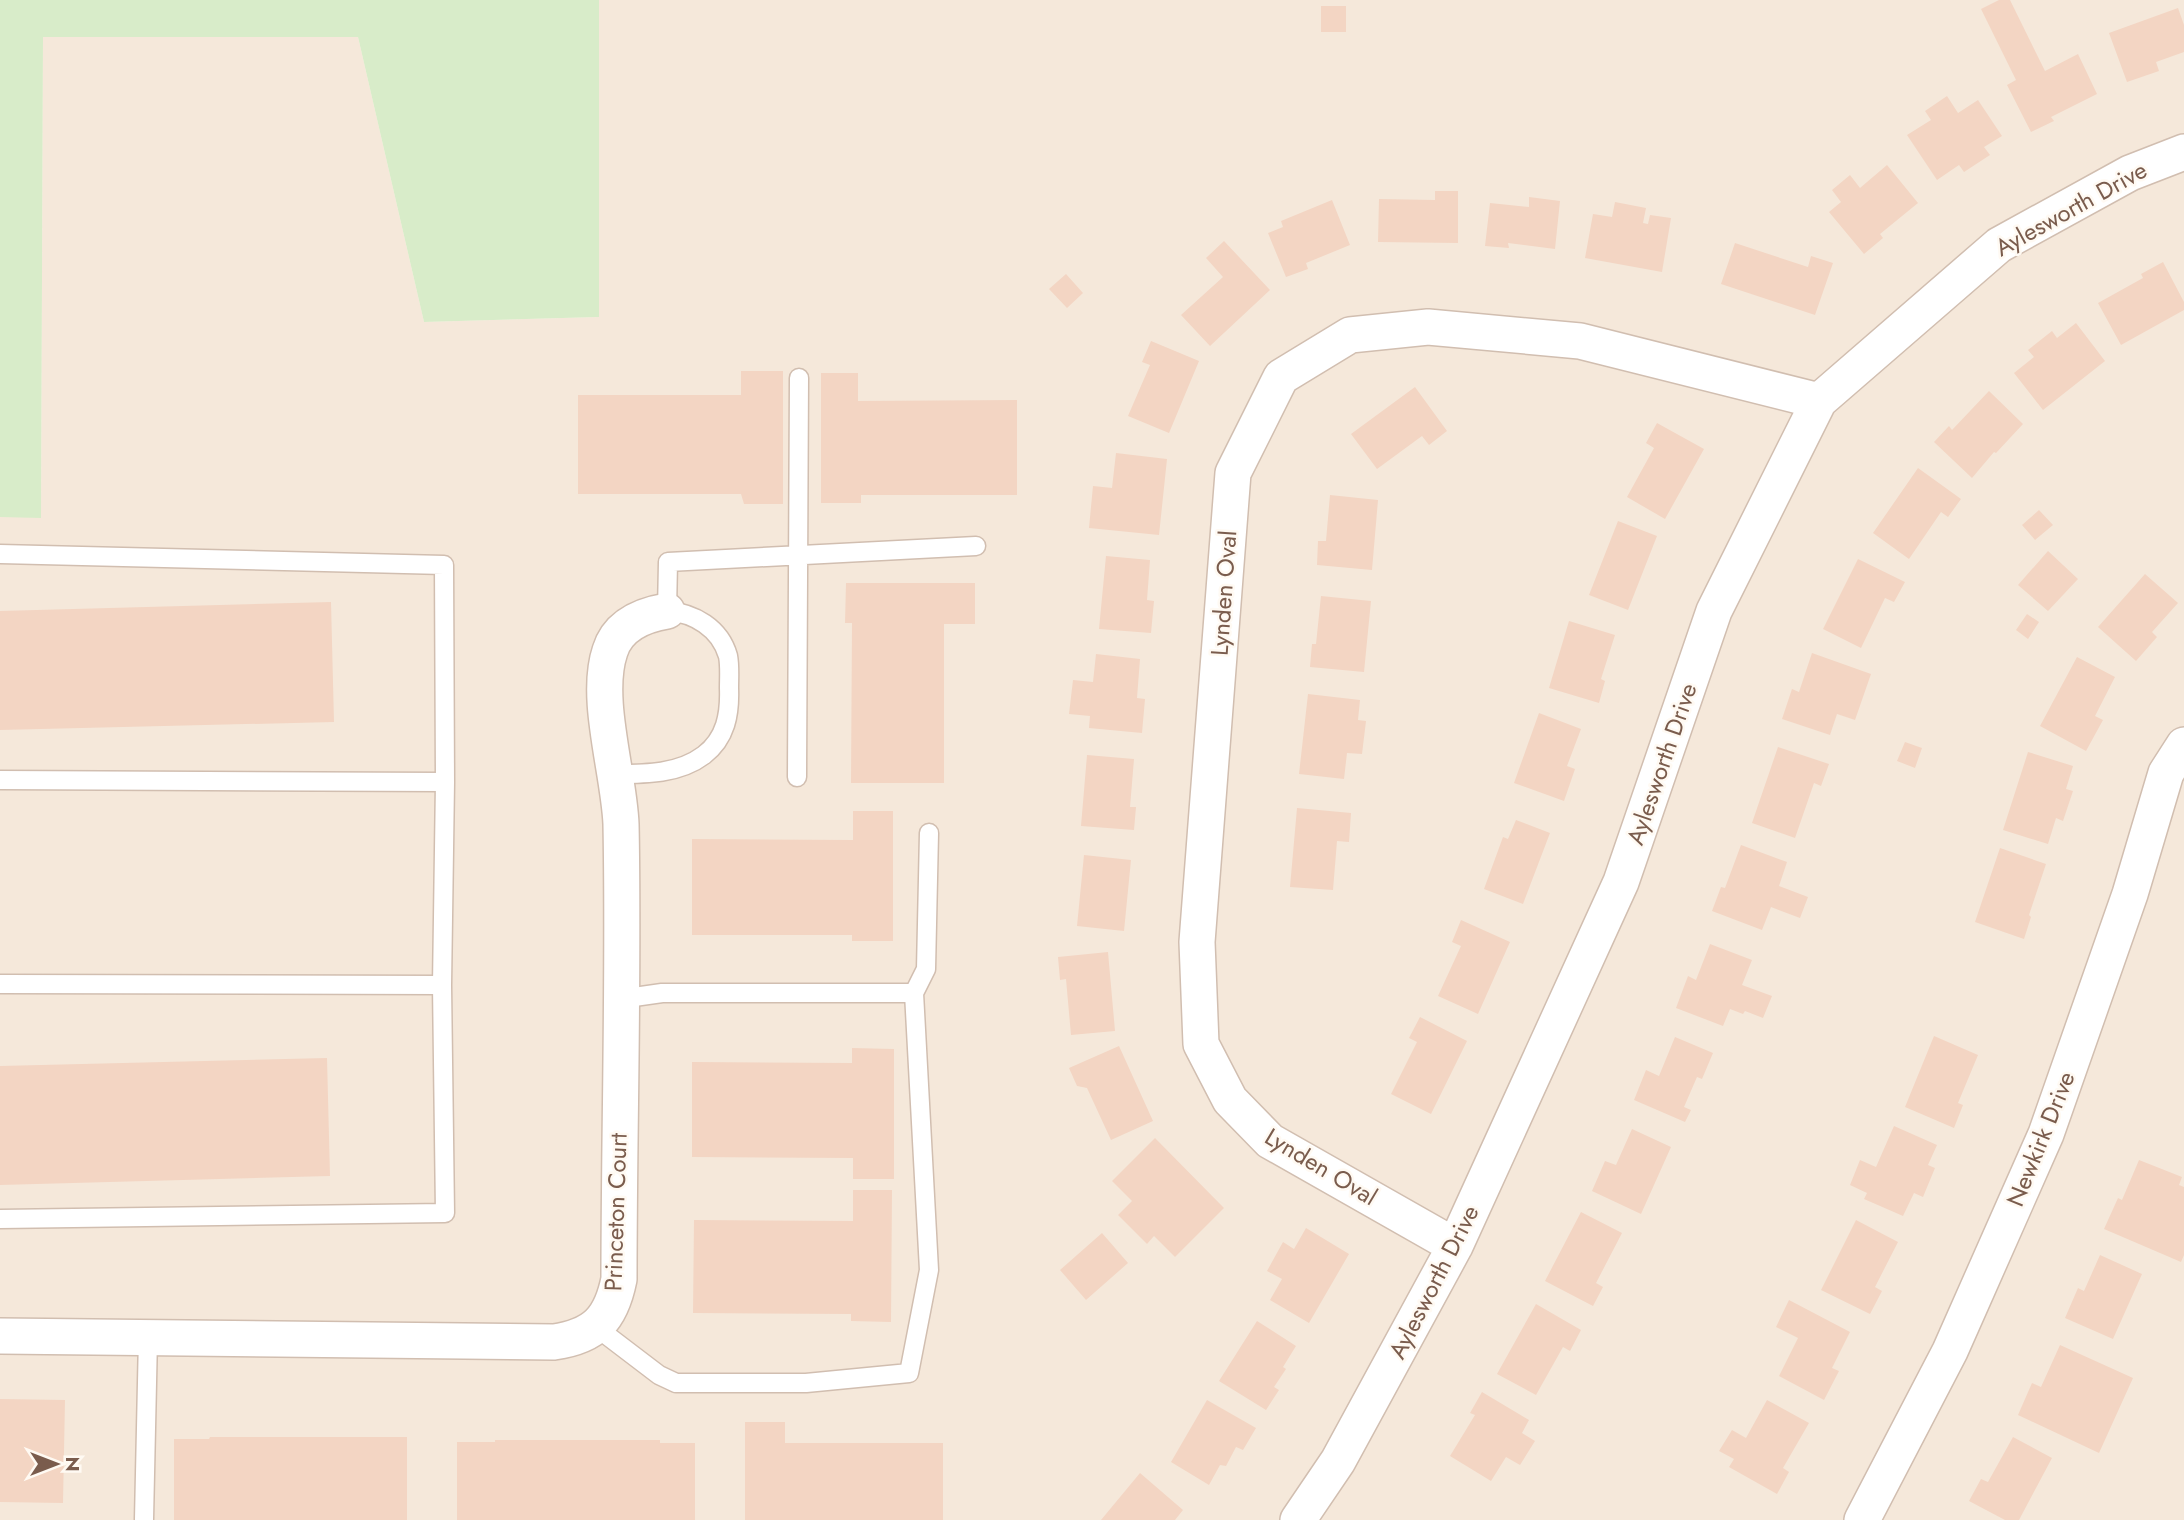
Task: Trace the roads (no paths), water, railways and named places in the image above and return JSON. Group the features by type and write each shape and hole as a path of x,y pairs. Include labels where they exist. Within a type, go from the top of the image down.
{"street":[{"name":"Aylesworth Drive","path":"1298,1520 1338,1461 1455,1246 1621,882 1714,611 1819,401 1999,245 2130,173 2184,152"},
{"name":"Lynden Oval","path":"1455,1246 1270,1141 1230,1101 1201,1044 1197,942 1233,473 1281,377 1350,335 1427,327 1580,341 1819,401"},
{"name":"Princeton Court","path":"0,1336 554,1342 578,1337 596,1327 612,1307 619,1279 621,822 605,673 610,648 616,637 636,620 648,614 667,611"},
{"name":"Newkirk Drive","path":"1863,1520 1950,1351 2046,1134 2130,894 2166,773 2184,745"}],"lane":[{"path":"797,777 799,378"},
{"path":"616,774 653,774 690,764 716,744 724,731 730,708 728,657 722,642 710,627 693,617 681,612 667,611 668,562 976,546"},
{"path":"0,554 444,565 442,985 445,1213 0,1219"},
{"path":"0,780 444,782"},
{"path":"596,1327 659,1375 676,1383 806,1382 909,1373 929,1270 914,993 926,969 929,833"},
{"path":"0,984 442,985"},
{"path":"620,999 662,993 914,993"},
{"path":"144,1519 148,1337"}]}
